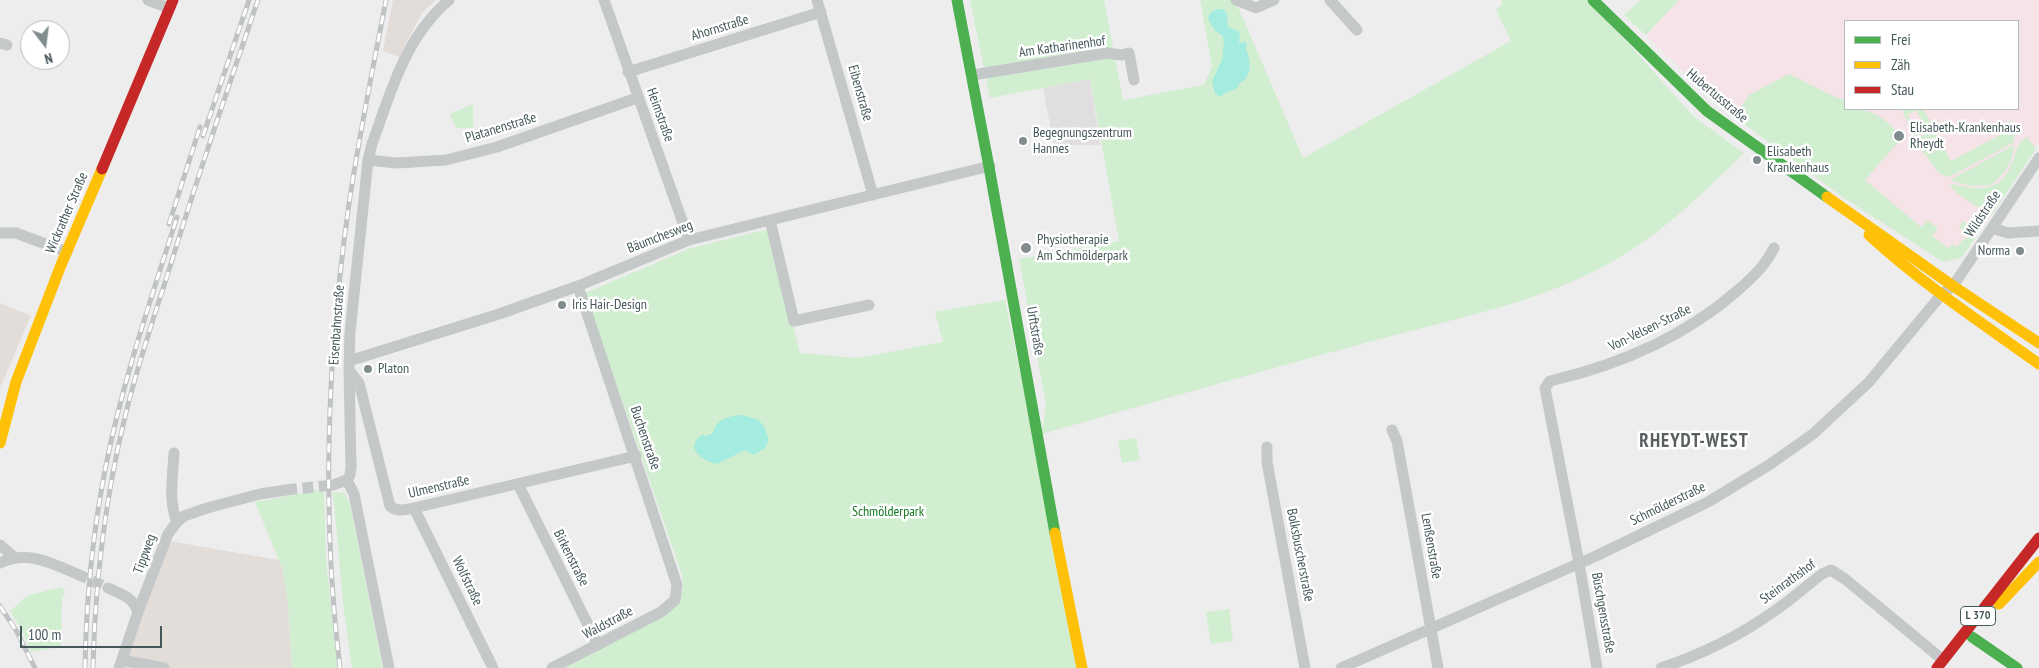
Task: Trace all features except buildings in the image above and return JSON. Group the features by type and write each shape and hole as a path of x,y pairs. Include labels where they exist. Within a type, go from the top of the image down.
{"main road":[{"name":"Urftstraße","path":"957,0 973,75 1058,548 1082,668"},
{"name":"Hubertusstraße","path":"1593,0 1707,111 1953,286 2039,343"},
{"name":"Wickrather Straße","path":"0,442 16,382 67,252 171,4"},
{"name":"Hubertusstraße","path":"1833,202 1885,250 2039,364"},
{"name":"L 370","path":"1942,665 2039,538"},
{"name":"L 370","path":"1942,665 1972,637 1992,611 2039,562"},
{"path":"1972,637 2017,668"}],"street":[{"path":"148,0 171,4"},
{"name":"Eisenbahnstraße","path":"389,668 354,494 347,480 351,467 350,332 368,160 407,52 420,30 449,0"},
{"name":"Heimstraße","path":"604,0 637,98 689,240"},
{"name":"Eibenstraße","path":"817,0 873,195"},
{"path":"1236,0 1256,8 1274,0"},
{"path":"1330,0 1357,30"},
{"name":"Ahornstraße","path":"628,72 821,12"},
{"name":"Am Katharinenhof","path":"973,75 1107,54 1129,54 1134,80"},
{"name":"Platanenstraße","path":"368,160 397,163 446,160 497,147 637,98"},
{"name":"Wildstraße","path":"1953,286 2039,158"},
{"name":"Bäumchesweg","path":"349,365 578,286 689,240 990,166"},
{"path":"770,220 794,321 869,305"},
{"path":"1992,228 2008,232 2039,231"},
{"path":"0,233 16,233 67,252"},
{"name":"Von-Velsen-Straße","path":"1579,563 1545,388 1550,381 1586,373 1625,360 1661,343 1701,320 1766,264 1774,248"},
{"name":"Buchenstraße","path":"578,286 676,577 675,600"},
{"name":"Schmölderstraße","path":"1341,668 1579,563 1708,502 1769,465 1813,434 1869,382 1942,294 1953,286"},
{"name":"Ulmenstraße","path":"349,365 360,383 390,506 400,510 636,456"},
{"name":"Lenßenstraße","path":"1392,430 1397,441 1438,668"},
{"name":"Bolksbuscherstraße","path":"1267,447 1267,462 1305,668"},
{"path":"174,453 172,503 173,513 177,522 184,516 207,508 260,494 286,490"},
{"path":"333,485 347,480"},
{"name":"Birkenstraße","path":"518,484 598,645"},
{"name":"Wolfstraße","path":"414,508 493,668"},
{"name":"Tippweg","path":"121,664 138,612 168,534 177,522"},
{"path":"0,545 15,558"},
{"path":"0,563 15,558 38,558 77,574"},
{"name":"Büschgensstraße","path":"1579,563 1597,668"},
{"name":"Steinrathshof","path":"1661,668 1689,658 1724,641 1772,613 1822,574 1831,570 1845,579 1942,665"},
{"path":"108,588 132,600 138,612"},
{"name":"Waldstraße","path":"552,668 661,612 675,600"},
{"path":"121,664 164,668"}],"shaded area":[{"path":"393,0 436,0 422,13 399,57 383,51"},
{"name":"Elisabeth-Krankenhaus Rheydt","path":"1679,0 2039,0 2039,144 1961,258 1943,262 1844,198 1716,103 1646,35"},
{"path":"1217,9 1226,12 1228,27 1240,32 1239,43 1245,42 1247,44 1246,48 1250,64 1247,76 1237,88 1220,97 1215,94 1212,81 1222,60 1224,41 1222,35 1215,31 1208,19 1210,13"},
{"path":"1090,79 1100,145 1054,145 1043,88"},
{"path":"0,303 31,316 0,388"},
{"path":"740,415 756,419 763,425 769,440 764,449 754,455 745,450 717,464 706,460 697,453 694,444 702,435 707,436 713,433 717,425 723,420 731,416"},
{"path":"169,541 279,560 283,570 288,603 292,668 121,668"}],"green space":[{"path":"970,0 1104,0 1123,100 1204,85 1212,66 1200,0 1235,0 1303,158 1511,41 1496,10 1503,4 1501,0 1586,0 1628,43 1694,117 1744,153 1685,209 1654,234 1620,257 1563,285 1533,297 1470,316 1376,340 1042,434 1046,404 1019,259 1119,241 1090,79 990,98"},
{"path":"1641,0 1679,0 1646,35 1624,15"},
{"path":"1789,74 1844,100 1844,110 1863,110 1877,115 1902,138 1865,180 1921,227 1928,220 1938,229 1932,236 1949,248 1953,244 1957,247 1964,239 1971,237 1959,227 1964,221 1975,228 1974,234 1977,236 1961,258 1943,262 1844,198 1740,121 1741,108 1749,95"},
{"path":"473,104 473,128 456,128 450,114"},
{"path":"1902,110 1916,110 1907,115 1914,125 1909,126"},
{"path":"1916,110 1924,110 1939,138 1921,148 1911,130 1914,127 1920,137 1928,132"},
{"path":"2010,121 2013,122 2015,134 2013,143 1949,177 1940,174 1922,151 1940,140 1951,161 2000,135 1997,129"},
{"path":"2027,137 2036,149 1991,216 1958,194 1950,186 1952,184 1981,188 1997,184 2009,171 2018,147"},
{"path":"2014,146 2013,152 2007,168 1991,185 1970,186 1952,181 1952,179"},
{"name":"Schmölderpark","path":"769,229 800,353 857,358 943,342 935,312 1005,300 1077,668 559,668 679,600 683,588 682,575 585,293 691,248"},
{"path":"1136,438 1140,460 1122,463 1118,441"},
{"path":"324,489 326,560 338,668 292,668 288,603 283,570 255,502"},
{"path":"333,492 345,493 350,504 383,668 352,668 344,612"},
{"path":"60,587 65,590 62,600 61,647 31,652 23,632 10,611 27,596"},
{"path":"1229,609 1233,641 1211,644 1206,612"}],"tunnel":[{"path":"286,490 333,485"},
{"path":"77,574 108,588"}],"railway":[{"path":"203,136 249,0"},
{"path":"93,668 102,542 112,479 130,396 184,222 258,0"},
{"path":"340,668 330,552 329,436 331,378 349,204 386,0"},
{"path":"169,224 200,127"},
{"path":"85,668 91,566 97,515 106,465 129,371 177,217"},
{"path":"0,606 17,632 35,668"}],"traffic: fast":[{"path":"957,0 1055,533"},
{"path":"1593,0 1707,111 1827,197"},
{"path":"1972,637 2017,668"}],"traffic: slow":[{"path":"0,443 16,382 61,265 102,169"},
{"path":"1827,197 1953,286 2039,343"},
{"path":"1869,235 1909,270 2039,364"},
{"path":"1055,533 1082,668"},
{"path":"1999,604 2039,562"}],"traffic: jam":[{"path":"102,169 173,0"},
{"path":"1937,668 2039,538"}],"place":[{"name":"Elisabeth-Krankenhaus Rheydt","path":"1899,136"},
{"name":"Begegnungszentrum Hannes","path":"1023,141"},
{"name":"Elisabeth Krankenhaus","path":"1757,160"},
{"name":"Physiotherapie Am Schmölderpark","path":"1026,248"},
{"name":"Norma","path":"2020,251"},
{"name":"Iris Hair-Design","path":"562,305"},
{"name":"Platon","path":"368,369"}],"district":[{"name":"RHEYDT-WEST","path":"1694,442"}]}
